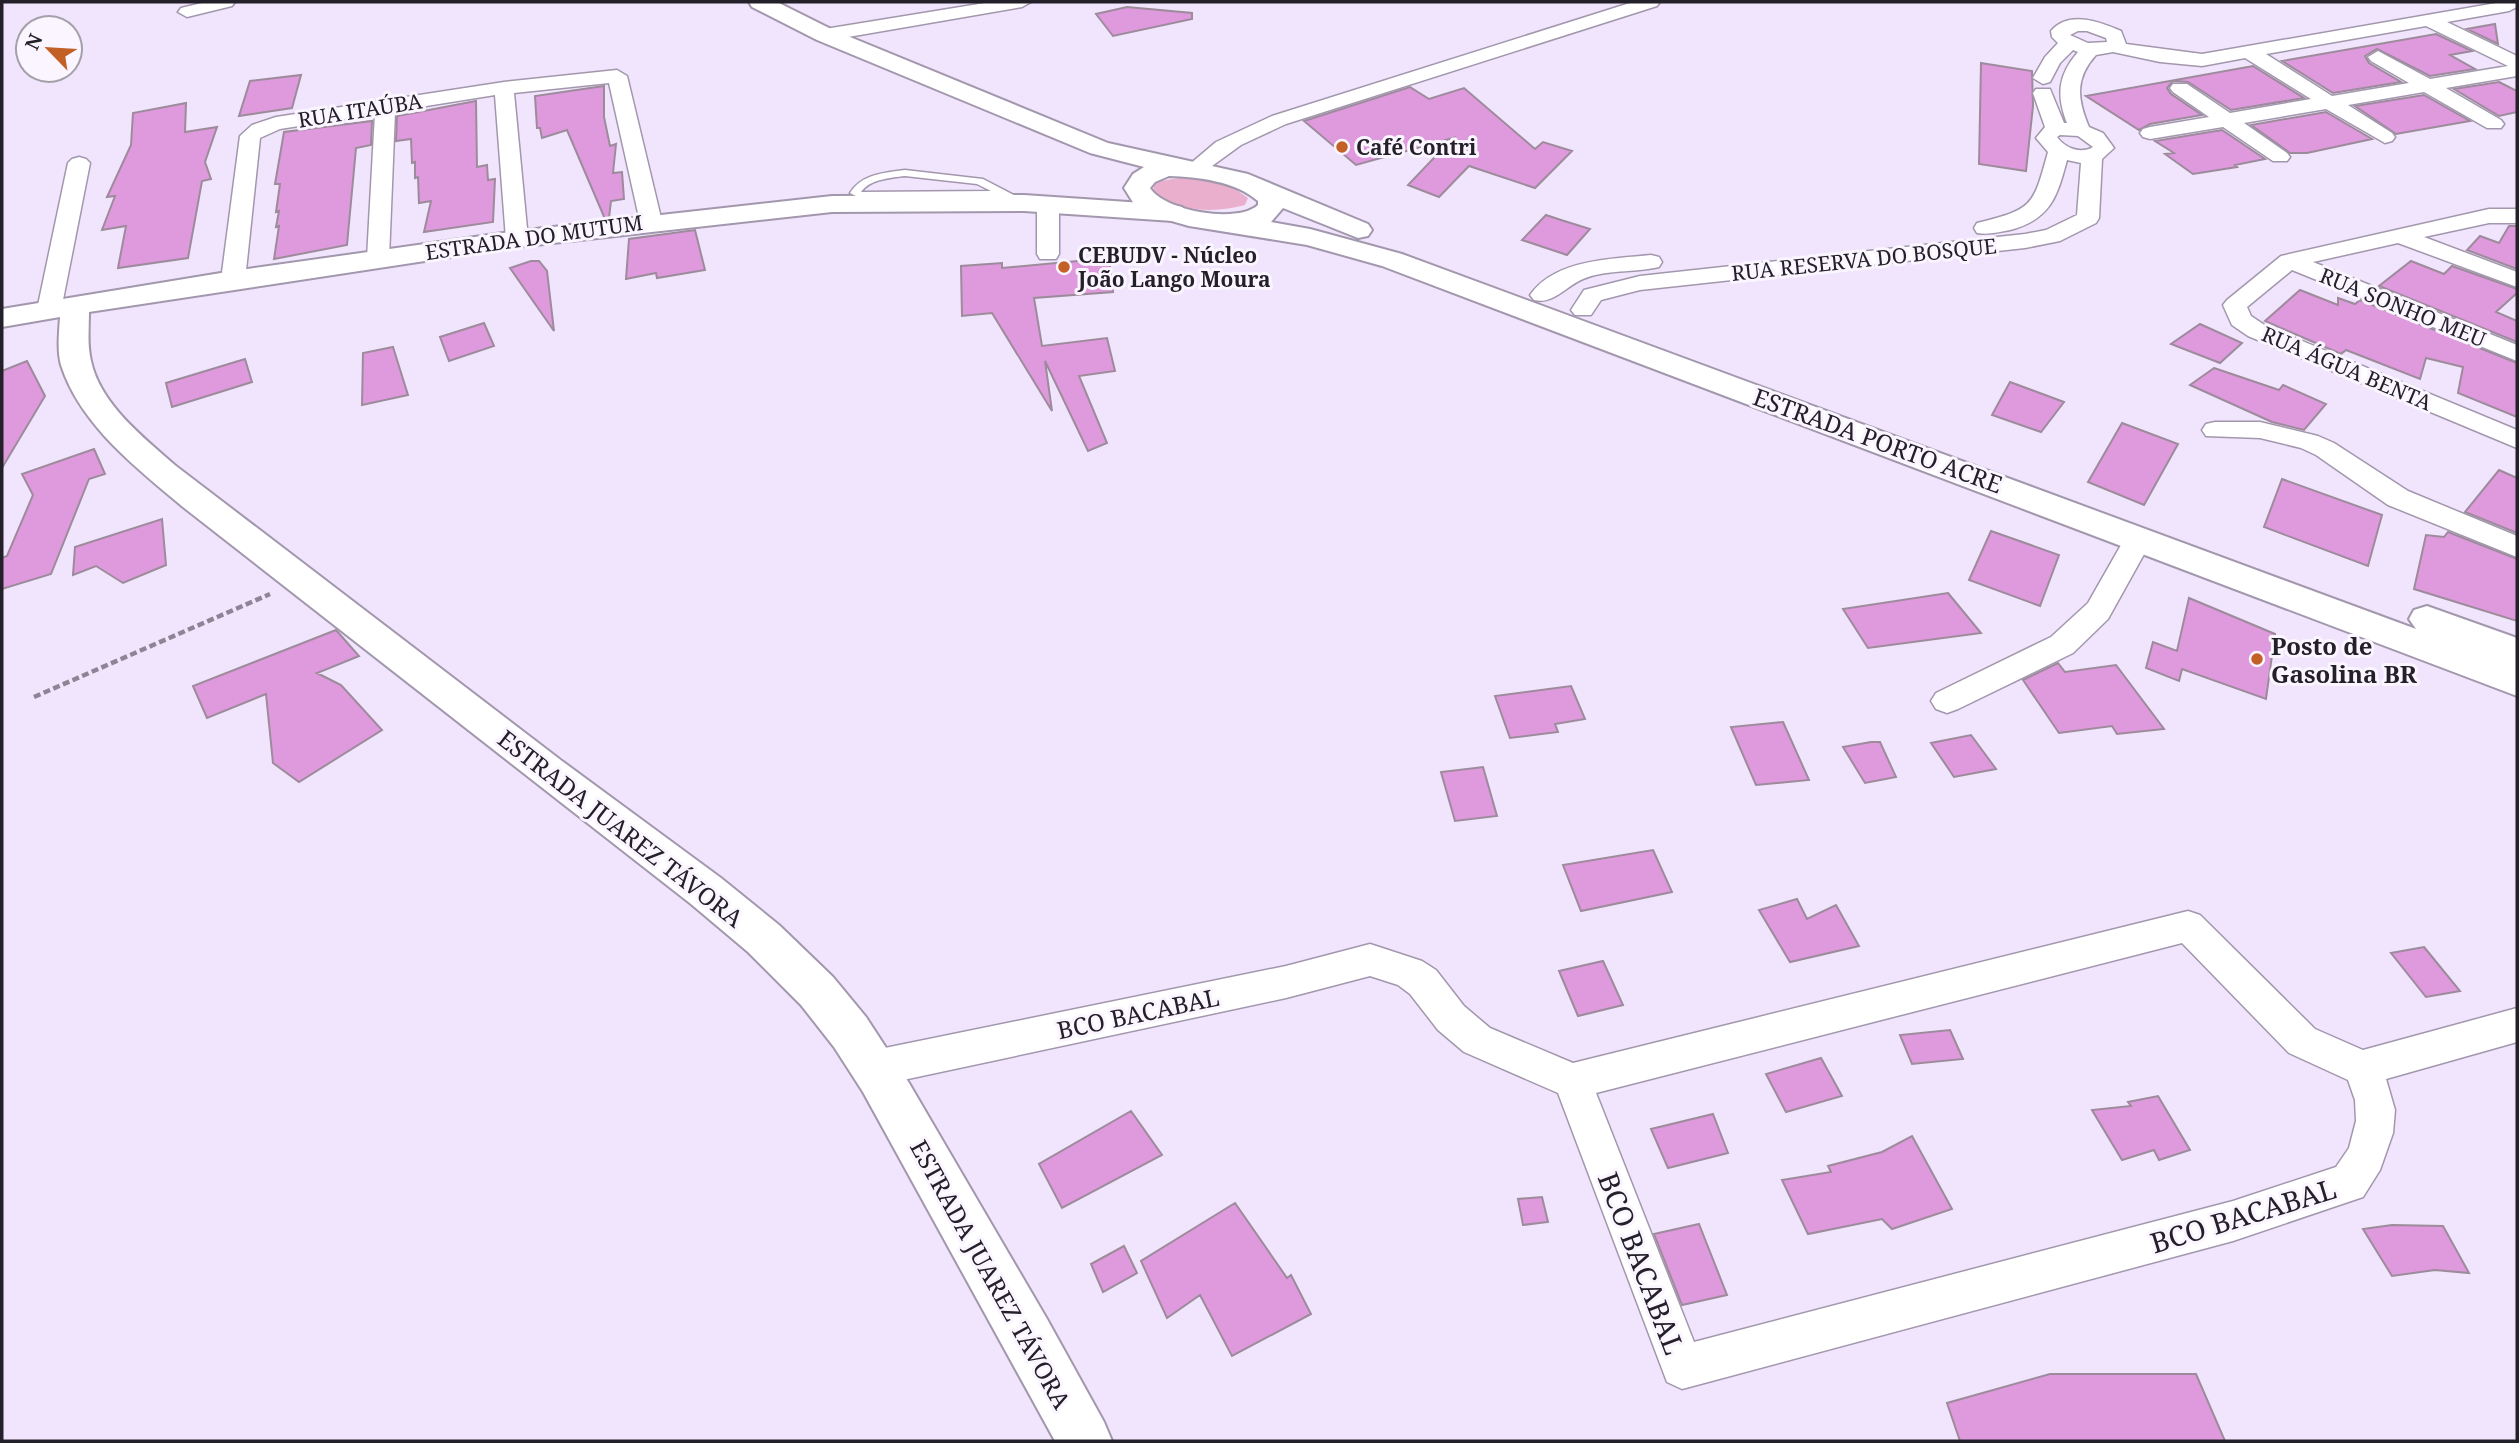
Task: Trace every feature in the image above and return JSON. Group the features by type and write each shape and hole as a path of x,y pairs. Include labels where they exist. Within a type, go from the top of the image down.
{"main road":[{"path":"761,2 825,35 1099,148 1138,186 1146,201 1173,213"},
{"name":"ESTRADA PORTO ACRE","path":"1099,148 1250,184 1342,224 2517,653"},
{"name":"ESTRADA DO MUTUM","path":"1037,201 1138,186 1152,173 1186,169"},
{"path":"1231,223 1256,220 1265,214 1271,207 1272,199 1267,192"},
{"name":"ESTRADA DO MUTUM","path":"2,318 378,258 651,222 832,204 1037,201 1173,213"},
{"name":"ESTRADA PORTO ACRE","path":"1173,213 1310,237 1392,260 2139,537 2517,682"},
{"name":"ESTRADA JUAREZ TÁVORA","path":"62,307 77,368 99,410 189,494 303,579 588,803 697,883 777,951 819,993 875,1068 1013,1307 1085,1441"}],"street":[{"path":"187,12 226,2"},
{"path":"825,35 1022,2"},
{"path":"1186,169 1223,145 1279,120 1651,2"},
{"path":"2116,44 2104,29 2076,24 2060,31 2061,37 2069,43 2091,49 2116,44 2140,52 2202,60 2509,6"},
{"path":"2430,21 2517,63"},
{"path":"2069,43 2052,61 2043,85 2057,140 2050,183 2042,207 2088,218 2092,156"},
{"path":"2081,131 2071,108 2068,88 2074,66 2091,49"},
{"path":"2250,53 2385,137"},
{"path":"2378,57 2494,124"},
{"path":"2150,133 2517,69"},
{"name":"RUA ITAÚBA","path":"233,280 250,136 276,123 504,88 617,76 651,222"},
{"path":"504,88 517,239"},
{"path":"2180,88 2280,157"},
{"path":"378,258 385,106"},
{"path":"2081,131 2093,135 2104,148 2101,153 2092,156 2057,140 2081,131"},
{"name":"ESTRADA JUAREZ TÁVORA","path":"62,307 79,163"},
{"path":"2050,183 2091,190"},
{"path":"1037,201 1048,254"},
{"name":"RUA RESERVA DO BOSQUE","path":"1542,295 1559,280 1581,269 1979,229 2024,220 2042,207"},
{"name":"RUA ÁGUA BENTA","path":"2517,216 2489,216 2289,261 2235,305 2240,320 2257,331 2517,440"},
{"name":"RUA RESERVA DO BOSQUE","path":"1583,310 1592,295 1612,288 2025,241 2052,236 2088,218"},
{"path":"2402,237 2517,280"},
{"name":"RUA SONHO MEU","path":"2289,261 2517,354"},
{"path":"2215,430 2260,429 2309,442 2325,449 2398,498 2517,547"},
{"path":"1947,701 2062,645 2098,611 2139,537"},
{"path":"1572,1081 2188,926 2302,1041 2362,1068 2517,1025"},
{"name":"BCO BACABAL","path":"875,1068 1286,982 1370,960 1409,972 1423,982 1451,1018 1477,1040 1572,1081 1682,1367 2233,1221 2349,1183 2360,1172 2372,1138 2375,1101 2362,1068"}],"lane":[{"path":"905,173 979,181 1037,201 862,196 855,193 861,184 881,176 905,173"}],"path":[{"path":"34,697 303,579"}],"shaded area":[{"path":"1185,177 1229,185 1248,198 1245,205 1210,210 1173,204 1153,191 1155,182"}],"building":[{"path":"1127,7 1192,13 1192,19 1113,36 1096,14"},
{"path":"2495,24 2498,44 2467,29"},
{"path":"2436,34 2472,51 2450,55 2475,69 2430,76 2377,49 2365,56 2369,63 2401,82 2333,93 2282,61"},
{"path":"1981,63 2032,71 2033,106 2026,171 1979,164"},
{"path":"2253,66 2304,98 2231,110 2188,82 2173,81 2167,88 2171,94 2202,115 2150,124 2139,130 2086,96"},
{"path":"301,75 292,108 239,116 250,81"},
{"path":"2499,82 2517,91 2517,112 2499,116 2454,89"},
{"path":"604,86 604,117 610,146 616,144 613,173 622,172 624,199 611,201 609,218 605,219 567,130 542,138 540,128 537,128 535,96"},
{"path":"1410,87 1429,99 1464,88 1535,149 1543,142 1572,151 1535,188 1469,166 1439,197 1408,185 1453,138 1356,165 1304,121"},
{"path":"2424,95 2470,121 2396,134 2355,106"},
{"path":"476,101 477,167 487,165 488,180 495,179 493,222 424,232 431,201 419,203 418,177 415,178 415,162 412,163 411,139 396,141 397,116"},
{"path":"186,103 185,132 217,127 205,162 211,179 202,181 188,258 118,268 126,226 102,230 115,196 107,197 131,145 133,113"},
{"path":"2326,112 2372,139 2307,153 2290,153 2251,125"},
{"path":"372,121 371,145 356,148 347,245 274,259 279,226 276,227 279,211 276,212 280,184 275,184 284,132"},
{"path":"2222,130 2265,159 2235,165 2237,167 2193,174 2165,154 2174,153 2155,141"},
{"path":"1546,215 1590,229 1567,255 1522,240"},
{"path":"2509,226 2517,226 2517,269 2467,250 2480,236 2499,243"},
{"path":"695,230 705,270 657,278 656,273 626,279 629,239"},
{"path":"1109,258 1113,292 1034,298 1042,346 1107,338 1115,371 1079,376 1107,443 1088,451 1045,361 1052,411 992,313 962,316 961,266 1002,263 1002,268"},
{"path":"539,261 547,271 554,331 510,268"},
{"path":"2411,261 2444,274 2452,266 2517,289 2517,293 2496,312 2517,321 2517,342 2379,286"},
{"path":"2300,290 2338,305 2338,298 2355,304 2360,300 2517,363 2517,417 2458,393 2463,367 2426,358 2420,379 2346,350 2341,354 2265,321"},
{"path":"484,323 494,346 449,361 440,337"},
{"path":"2200,324 2242,343 2220,363 2171,344"},
{"path":"393,347 408,395 362,405 363,353"},
{"path":"245,359 252,382 172,407 166,383"},
{"path":"27,361 45,396 2,468 2,371"},
{"path":"2214,368 2279,390 2283,385 2326,404 2304,430 2272,422 2190,385"},
{"path":"2010,382 2064,402 2041,432 1992,415"},
{"path":"2122,423 2178,444 2144,505 2088,482"},
{"path":"94,449 105,474 89,479 51,574 2,589 2,558 7,556 33,495 22,474"},
{"path":"2499,470 2517,478 2517,533 2465,512"},
{"path":"2282,479 2382,515 2368,566 2264,527"},
{"path":"162,519 166,565 123,583 96,566 73,575 75,547"},
{"path":"1991,531 2059,555 2040,606 1969,580"},
{"path":"2448,532 2517,559 2517,621 2414,589 2426,535 2444,537"},
{"path":"1948,593 1981,633 1868,648 1843,609"},
{"path":"2189,598 2275,634 2266,699 2182,669 2179,681 2146,668 2153,642 2177,651"},
{"path":"336,630 359,656 317,673 341,685 382,730 299,782 273,763 266,694 207,718 193,686"},
{"path":"2058,663 2065,672 2116,665 2164,729 2117,734 2112,726 2059,733 2023,680"},
{"path":"1571,686 1585,719 1555,724 1558,732 1510,738 1495,696"},
{"path":"1783,722 1809,780 1756,785 1731,727"},
{"path":"1971,735 1996,769 1954,777 1931,743"},
{"path":"1880,742 1896,777 1865,783 1843,747"},
{"path":"1483,767 1497,816 1455,821 1441,772"},
{"path":"1653,850 1672,892 1581,911 1563,865"},
{"path":"1797,899 1807,919 1836,905 1859,946 1790,962 1759,910"},
{"path":"2424,947 2460,991 2426,997 2391,953"},
{"path":"1603,961 1623,1005 1578,1016 1559,971"},
{"path":"1950,1030 1963,1059 1912,1064 1900,1035"},
{"path":"1821,1058 1842,1096 1786,1112 1766,1074"},
{"path":"2158,1096 2190,1150 2159,1160 2154,1150 2122,1160 2092,1110 2131,1106 2128,1102"},
{"path":"1131,1111 1162,1155 1062,1208 1039,1164"},
{"path":"1713,1114 1728,1153 1668,1168 1651,1129"},
{"path":"1912,1136 1952,1209 1892,1229 1882,1219 1808,1234 1782,1180 1831,1172 1828,1166 1882,1152"},
{"path":"1542,1197 1548,1222 1523,1225 1518,1199"},
{"path":"1235,1203 1287,1278 1291,1275 1311,1314 1232,1356 1200,1295 1167,1318 1141,1261"},
{"path":"1699,1224 1727,1295 1682,1305 1654,1234"},
{"path":"2392,1225 2443,1226 2469,1273 2435,1270 2392,1276 2363,1229"},
{"path":"1124,1246 1137,1273 1103,1292 1091,1264"},
{"path":"2050,1374 2196,1374 2225,1441 1960,1441 1947,1403"}],"place":[{"name":"Café Contri","path":"1342,147"},
{"name":"CEBUDV - Núcleo João Lango Moura","path":"1064,267"},
{"name":"Posto de Gasolina BR","path":"2257,659"}]}
